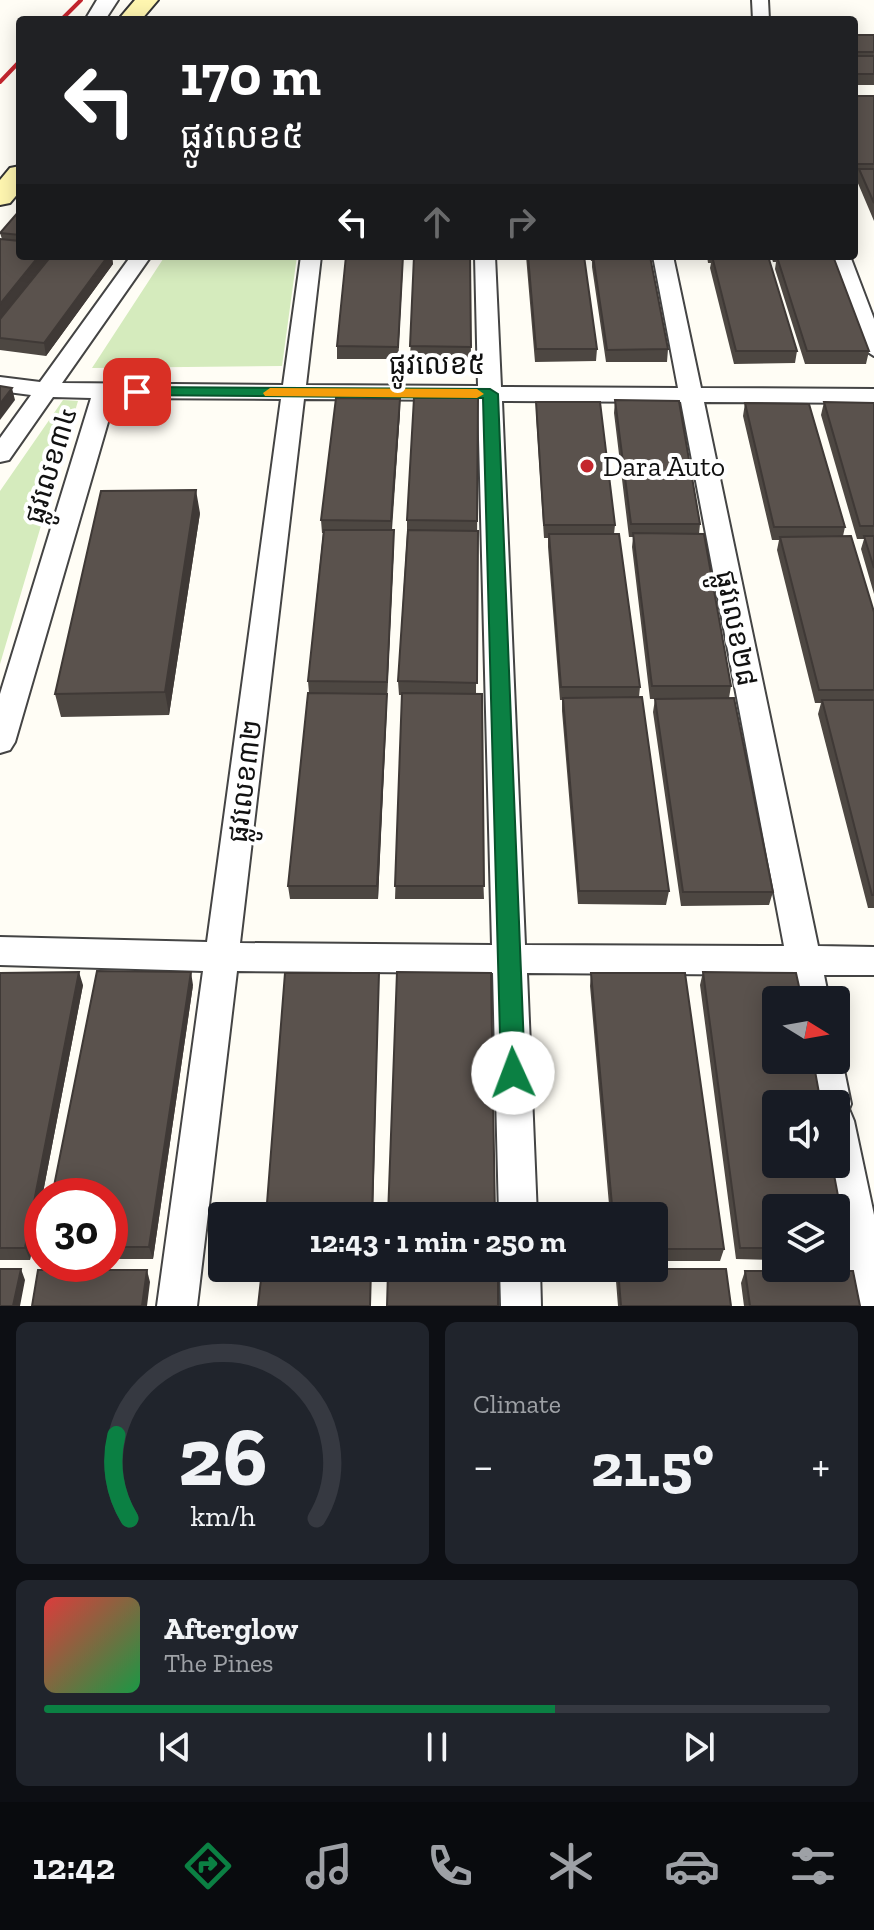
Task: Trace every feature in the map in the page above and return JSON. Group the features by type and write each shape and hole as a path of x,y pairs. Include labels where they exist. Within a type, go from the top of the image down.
{"main road":[{"path":"133,16 147,0"},
{"path":"0,197 16,179"}],"street":[{"path":"0,455 138,260"},
{"name":"ផ្លូវលេខ៣២","path":"177,1306 311,260"},
{"path":"485,260 518,1202"},
{"name":"ផ្លូវលេខ២៨","path":"664,260 809,986"},
{"path":"841,260 874,349"},
{"name":"ផ្លូវលេខ៥","path":"0,384 46,390 105,391 874,396"},
{"name":"ផ្លូវលេខ៣៤","path":"0,742 105,391"},
{"path":"0,951 222,957 874,961"},
{"path":"847,1178 873,1306"},
{"path":"520,1282 521,1306"}],"green space":[{"path":"162,260 296,260 282,366 92,368"},
{"path":"63,400 78,401 0,664 0,491"}],"building":[{"path":"858,35 874,35 874,52 858,52"},
{"path":"858,56 874,56 874,74 858,74"},
{"path":"858,96 874,96 874,164 858,164"},
{"path":"859,169 874,169 874,203"},
{"path":"16,215 16,235 0,233"},
{"path":"0,239 16,241 16,260 36,260 0,304"},
{"path":"48,260 105,260 44,343 0,338 0,319"},
{"path":"346,260 403,260 398,347 337,346"},
{"path":"414,260 470,260 471,347 410,346"},
{"path":"528,260 585,260 597,349 536,349"},
{"path":"594,260 651,260 668,349 607,350"},
{"path":"713,260 769,260 797,351 736,351"},
{"path":"778,260 835,260 869,351 807,351"},
{"path":"0,386 12,388 0,404"},
{"path":"336,398 400,399 391,521 321,520"},
{"path":"414,398 478,398 477,521 407,520"},
{"path":"615,400 679,401 700,524 631,524"},
{"path":"536,402 600,402 615,525 544,525"},
{"path":"824,402 874,403 874,526 860,526"},
{"path":"745,403 809,404 845,527 774,527"},
{"path":"196,490 165,692 55,694 101,491"},
{"path":"324,530 394,530 387,682 308,681"},
{"path":"408,530 478,531 477,683 398,681"},
{"path":"633,533 704,534 731,686 652,686"},
{"path":"549,534 619,534 640,687 561,687"},
{"path":"851,536 874,612 874,690 819,690 780,537"},
{"path":"864,536 874,536 874,568"},
{"path":"308,693 387,694 377,886 288,886"},
{"path":"402,693 482,694 484,886 395,886"},
{"path":"642,697 669,891 579,891 563,698"},
{"path":"734,698 773,892 683,892 655,699"},
{"path":"822,700 874,700 874,895 872,895"},
{"path":"97,971 191,972 149,1247 128,1247 128,1178 56,1178"},
{"path":"79,972 39,1178 24,1178 24,1248 0,1248 0,973"},
{"path":"397,972 491,973 495,1202 389,1202"},
{"path":"703,972 796,973 799,986 762,986 762,1074 816,1074 818,1090 762,1090 762,1178 835,1178 838,1194 762,1194 762,1248 740,1248"},
{"path":"285,973 379,973 372,1202 267,1202"},
{"path":"591,973 685,973 724,1249 668,1249 668,1202 612,1202"},
{"path":"0,1269 21,1269 13,1306 0,1306"},
{"path":"668,1269 726,1269 731,1306 621,1306 619,1282 668,1282"},
{"path":"128,1270 147,1270 142,1306 32,1306 36,1282 128,1282"},
{"path":"745,1271 762,1271 762,1282 850,1282 850,1271 853,1271 860,1306 750,1306"},
{"path":"261,1282 371,1282 370,1306 258,1306"},
{"path":"388,1282 498,1282 498,1306 387,1306"}],"railway":[{"path":"65,16 81,0"},
{"path":"0,82 16,65"}],"slow traffic":[{"path":"270,393 477,394"}],"place":[{"name":"Dara Auto","path":"587,466"}],"route":[{"path":"137,392 490,394 513,1073"}]}
